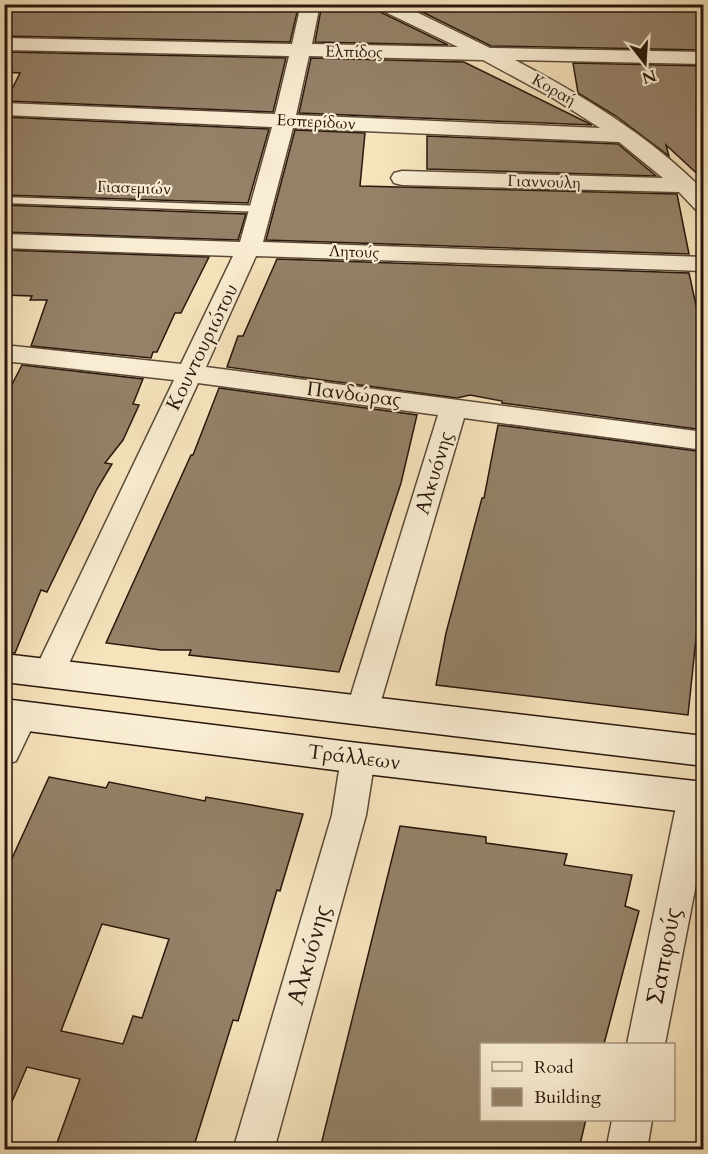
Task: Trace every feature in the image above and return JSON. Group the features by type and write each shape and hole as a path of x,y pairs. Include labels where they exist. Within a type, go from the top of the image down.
{"street":[{"name":"Κουντουριώτου","path":"50,674 249,249 262,208 311,4"},
{"name":"Κοραή","path":"384,4 487,53 559,91 627,136 704,205"},
{"name":"Ελπίδος","path":"4,44 704,58"},
{"name":"Εσπερίδων","path":"4,109 627,136"},
{"name":"Γιαννούλη","path":"402,178 685,186"},
{"name":"Λητούς","path":"4,241 704,264"},
{"name":"Πανδώρας","path":"4,353 189,373 704,441"},
{"name":"Αλκυόνης","path":"362,711 454,407"},
{"path":"4,668 704,752"},
{"path":"4,751 13,714"},
{"name":"Τράλλεων","path":"13,714 699,798"},
{"name":"Αλκυόνης","path":"253,1149 349,814 358,758"},
{"name":"Σαπφούς","path":"646,1043 699,798"},
{"path":"626,1149 632,1121"}],"lane":[{"name":"Γιασεμιών","path":"4,200 262,208"}],"building":[{"path":"4,4 299,4 290,42 4,36"},
{"path":"322,4 373,4 376,10 448,45 315,42"},
{"path":"406,4 695,4 704,26 704,50 491,46"},
{"path":"4,52 286,58 273,112 6,101 20,73 4,72"},
{"path":"311,58 464,62 592,125 299,113"},
{"path":"573,63 704,66 704,180 666,145 669,156 616,116 578,93"},
{"path":"4,117 269,129 248,203 4,195"},
{"path":"295,130 365,133 360,186 677,194 689,254 266,240"},
{"path":"427,136 618,144 656,176 427,169"},
{"path":"4,205 246,214 238,240 4,232"},
{"path":"4,250 209,257 181,313 175,313 157,352 153,352 151,358 31,346 47,300 30,300 32,296 4,295"},
{"path":"277,259 689,273 704,342 704,430 502,403 502,401 470,395 457,398 227,367 238,336 243,336"},
{"path":"22,365 143,379 133,404 139,405 123,440 105,463 112,464 97,489 47,592 41,590 15,653 4,652 4,400"},
{"path":"219,388 417,415 401,483 339,672 189,655 191,650 161,650 106,643 191,455 193,455"},
{"path":"498,425 704,452 704,562 688,715 436,685 446,633 482,498 484,498"},
{"path":"49,777 106,788 109,782 205,801 206,797 303,814 280,891 277,890 238,1021 233,1020 193,1149 64,1149 66,1145 57,1143 80,1079 27,1067 4,1120 4,876","holes":["102,924 169,939 142,1018 133,1016 123,1044 61,1031"]},
{"path":"400,826 486,837 486,843 567,854 564,865 632,875 625,906 639,911 604,1043 480,1043 480,1121 586,1121 579,1149 320,1149"}]}
